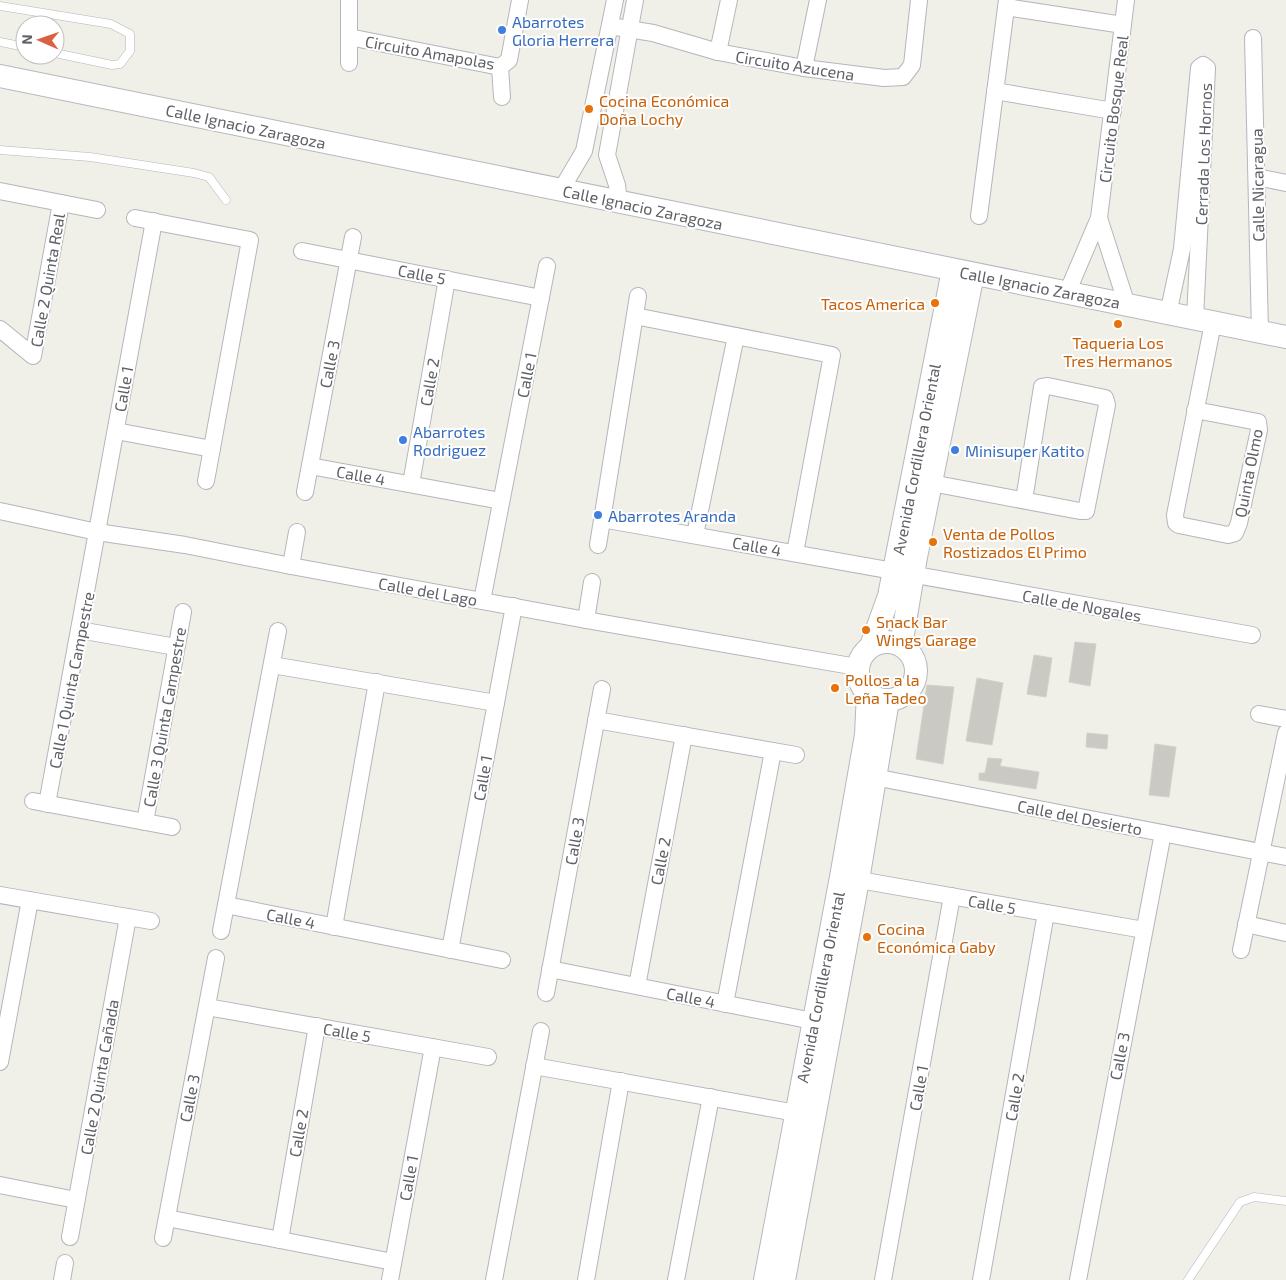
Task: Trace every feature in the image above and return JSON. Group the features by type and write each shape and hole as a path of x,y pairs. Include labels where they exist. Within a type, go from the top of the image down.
{"street":[{"name":"Circuito Amapolas","path":"349,0 349,63"},
{"name":"Circuito Amapolas","path":"349,37 500,67 509,60 520,0"},
{"path":"561,190 584,151 615,0"},
{"path":"620,202 617,185 607,155 635,0"},
{"path":"718,52 729,0"},
{"path":"804,68 818,0"},
{"name":"Circuito Azucena","path":"610,26 653,33 718,52 804,68 884,78 902,77 912,65 920,0"},
{"name":"Circuito Bosque Real","path":"1067,293 1099,218 1126,0"},
{"path":"979,216 1006,4 1123,25"},
{"name":"Calle Nicaragua","path":"1253,38 1260,332"},
{"name":"Cerrada Los Hornos","path":"1168,314 1182,249 1200,68 1203,65 1207,68 1199,252 1204,321"},
{"path":"500,67 502,97"},
{"name":"Calle Ignacio Zaragoza","path":"0,76 1286,338"},
{"path":"995,91 1112,110"},
{"path":"584,151 607,155"},
{"path":"1257,177 1286,183"},
{"path":"0,191 97,210"},
{"name":"Calle 2 Quinta Real","path":"0,330 33,356 61,203"},
{"path":"136,218 250,240 206,481"},
{"name":"Circuito Bosque Real","path":"1099,218 1128,305"},
{"name":"Calle 1","path":"94,557 154,222"},
{"name":"Calle 3","path":"305,492 353,237"},
{"path":"1182,249 1199,252"},
{"name":"Calle 5","path":"302,250 541,298"},
{"name":"Calle 1","path":"482,601 547,266"},
{"name":"Avenida Cordillera Oriental","path":"901,645 904,573 963,272"},
{"name":"Calle 2","path":"411,484 447,279"},
{"path":"598,545 638,296"},
{"path":"634,316 832,355 794,553"},
{"name":"Quinta Olmo","path":"1195,410 1258,422 1259,430 1239,523 1235,533 1228,535 1176,523 1175,515 1195,410 1204,321"},
{"path":"695,535 736,336"},
{"name":"Avenida Cordillera Oriental","path":"870,646 889,596 904,573 931,483 944,372"},
{"path":"931,483 1024,500 1086,511 1107,405 1106,398 1048,386 1042,387 1024,500"},
{"path":"116,431 212,449"},
{"name":"Calle 4","path":"310,466 501,500"},
{"name":"Calle del Lago","path":"0,512 97,532 186,544 290,566 586,620 858,666"},
{"name":"Calle 4","path":"602,518 904,573"},
{"path":"290,566 297,532"},
{"name":"Calle 1 Quinta Campestre","path":"94,557 40,802 145,822"},
{"name":"Calle de Nogales","path":"904,573 1252,635"},
{"path":"586,620 592,582"},
{"name":"Calle 1","path":"450,950 514,606"},
{"name":"Calle 3 Quinta Campestre","path":"145,822 183,612"},
{"path":"79,630 176,647"},
{"path":"221,931 278,631"},
{"path":"880,642 891,642 901,645 910,652 915,662 914,683 907,692 898,697 878,696 861,685 858,666 863,654 870,646 880,642"},
{"path":"272,665 496,703"},
{"path":"334,927 377,682"},
{"name":"Calle 3","path":"546,992 602,689"},
{"name":"Avenida Cordillera Oriental","path":"784,1280 806,1115 822,1023 849,878 874,777 878,696"},
{"name":"Avenida Cordillera Oriental","path":"849,878 866,735 878,696"},
{"path":"1259,714 1286,719"},
{"path":"596,720 796,755"},
{"path":"1241,950 1286,733"},
{"name":"Calle 2","path":"636,986 684,735"},
{"path":"725,1004 773,751"},
{"name":"Calle del Desierto","path":"874,777 1286,856"},
{"path":"145,822 172,827"},
{"name":"Calle 3","path":"1078,1280 1163,833"},
{"name":"Calle 5","path":"849,878 1144,930"},
{"path":"0,895 151,921"},
{"name":"Calle 1","path":"883,1280 952,896"},
{"path":"0,1062 30,900"},
{"name":"Calle 4","path":"226,905 502,960"},
{"name":"Calle 2","path":"981,1280 1046,913"},
{"name":"Calle 2 Quinta Cañada","path":"70,1237 128,917"},
{"path":"1246,924 1286,933"},
{"name":"Calle 3","path":"163,1238 216,958"},
{"name":"Calle 4","path":"550,969 822,1023"},
{"name":"Calle 5","path":"207,1007 488,1057"},
{"name":"Calle 2","path":"280,1240 317,1026"},
{"path":"494,1280 541,1031"},
{"name":"Calle 1","path":"390,1280 433,1047"},
{"path":"534,1066 806,1115"},
{"path":"586,1280 621,1081"},
{"path":"676,1280 711,1098"},
{"name":"Avenida Cordillera Oriental","path":"766,1280 806,1115"},
{"path":"0,1185 76,1200"},
{"path":"166,1218 393,1262"},
{"path":"62,1280 65,1263"}],"lane":[{"path":"0,6 56,15"},
{"path":"65,17 111,24 130,34 130,51 120,64 65,55"},
{"path":"0,42 15,45"},
{"path":"0,150 90,157 194,173 209,177 226,200"},
{"path":"1188,1280 1240,1202 1254,1197 1286,1201"}],"building":[{"path":"1075,642 1096,644 1090,686 1069,682"},
{"path":"1034,655 1052,658 1046,697 1027,694"},
{"path":"977,678 1003,683 992,745 966,741"},
{"path":"927,685 954,687 943,764 916,759"},
{"path":"1087,733 1108,735 1107,749 1086,747"},
{"path":"1155,744 1176,747 1169,797 1149,795"},
{"path":"988,758 1002,759 1000,766 1039,772 1036,789 979,780 979,773 985,773"}],"place":[{"name":"Abarrotes Gloria Herrera","path":"502,30"},
{"name":"Cocina Económica Doña Lochy","path":"589,109"},
{"name":"Tacos America","path":"935,303"},
{"name":"Taqueria Los Tres Hermanos","path":"1118,324"},
{"name":"Abarrotes Rodriguez","path":"403,440"},
{"name":"Minisuper Katito","path":"955,450"},
{"name":"Abarrotes Aranda","path":"598,515"},
{"name":"Venta de Pollos Rostizados El Primo","path":"933,542"},
{"name":"Snack Bar Wings Garage","path":"866,630"},
{"name":"Pollos a la Leña Tadeo","path":"835,688"},
{"name":"Cocina Económica Gaby","path":"867,937"}]}
